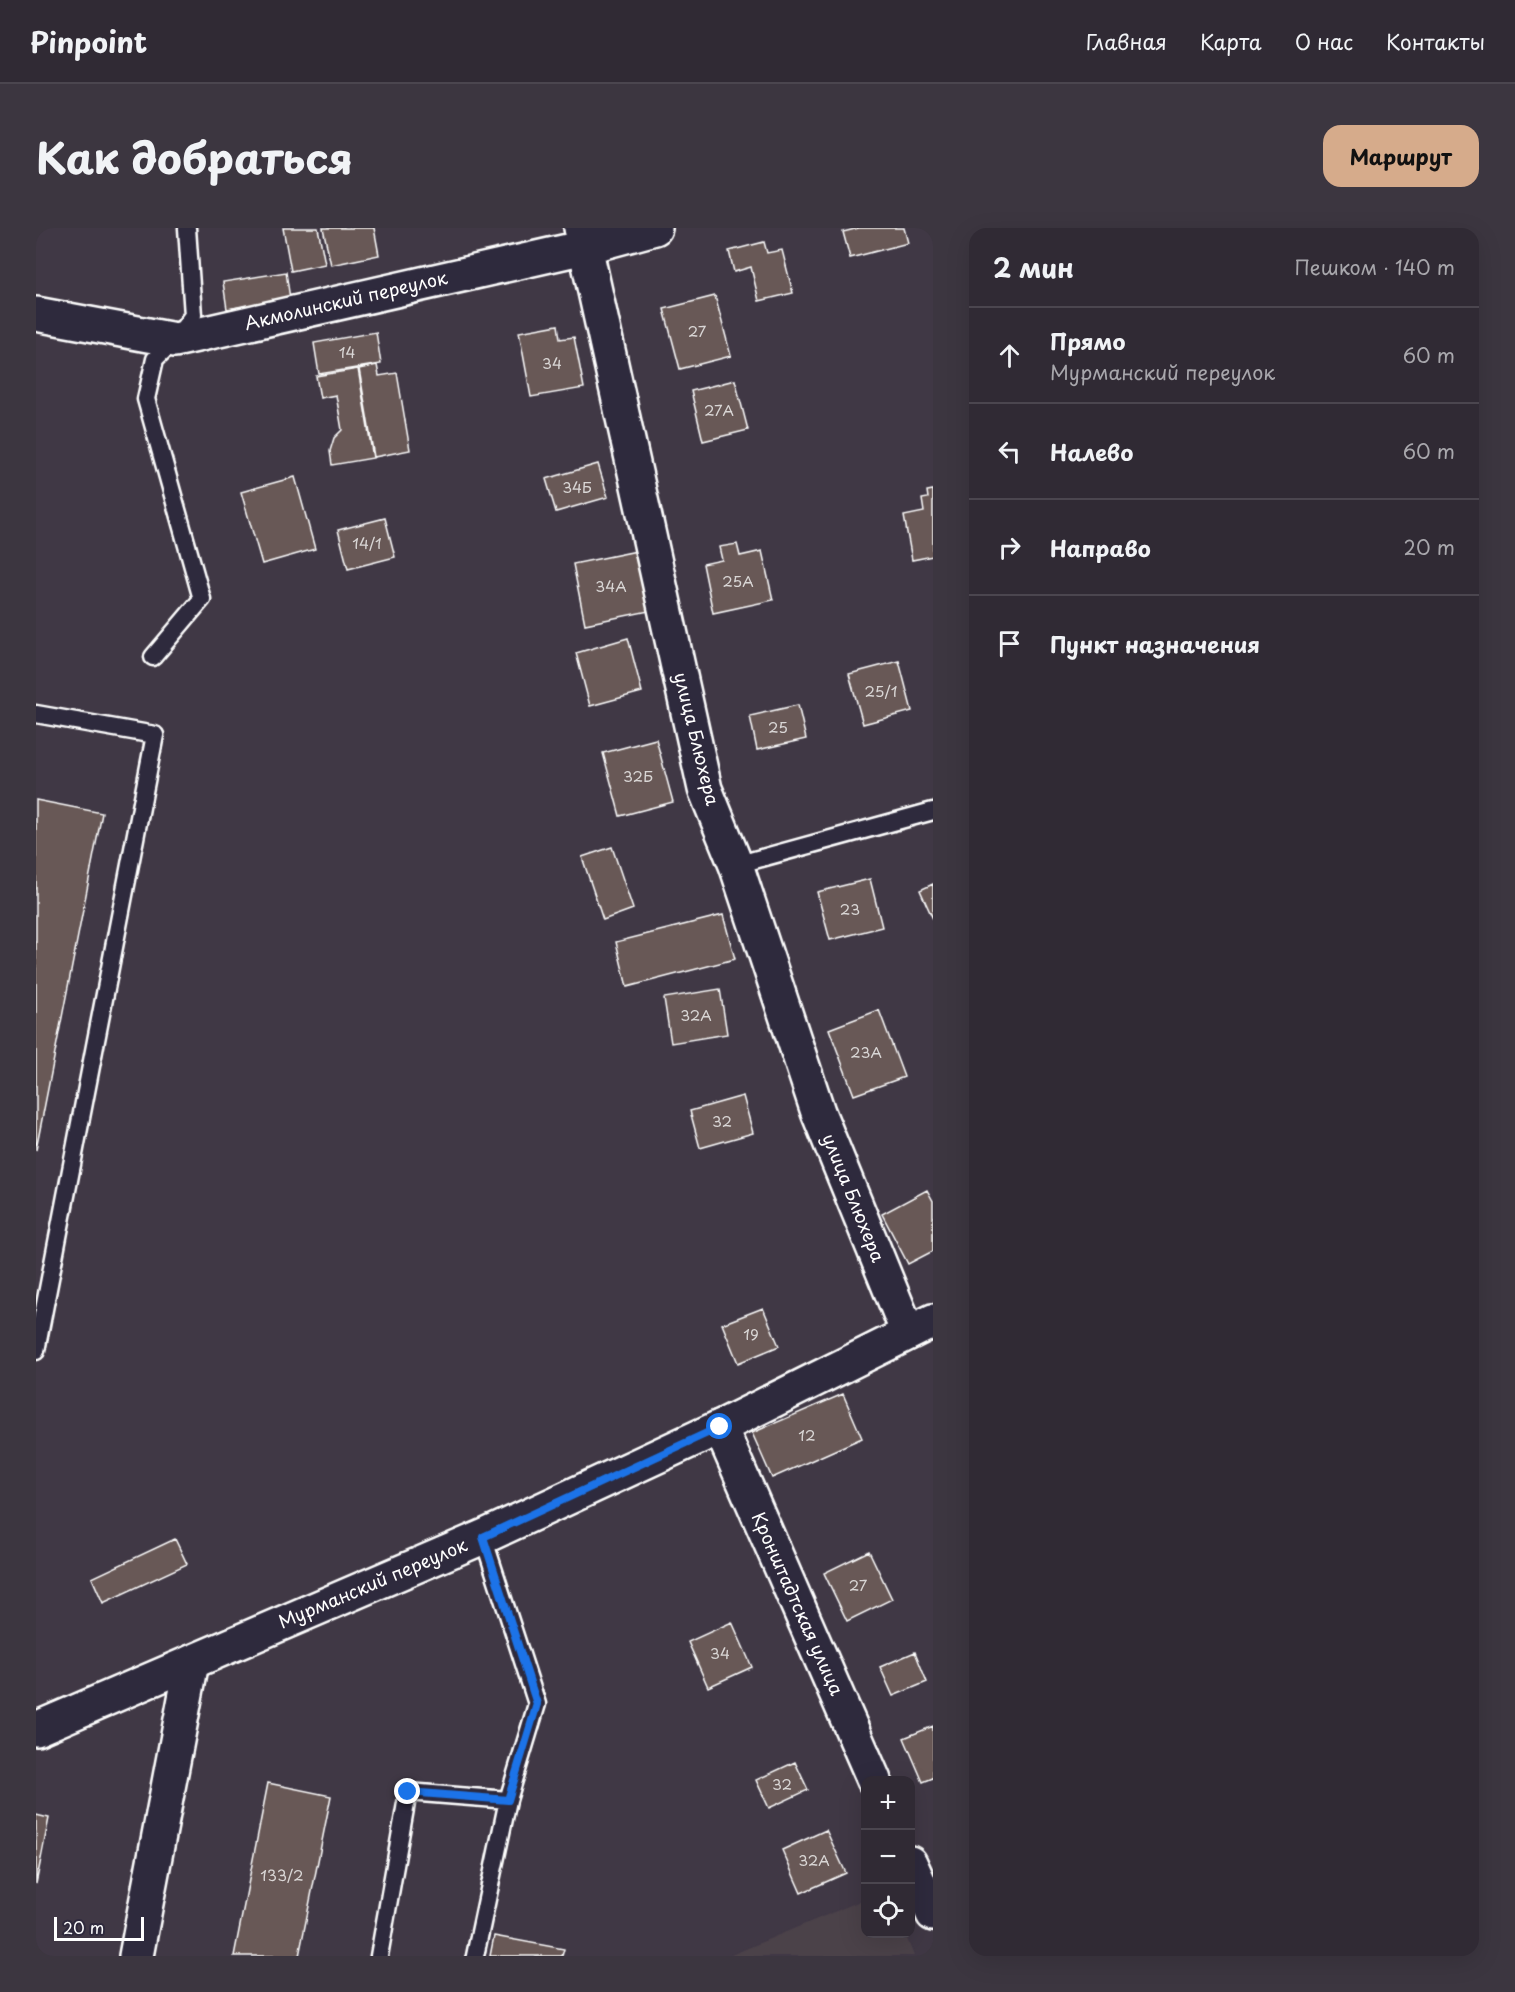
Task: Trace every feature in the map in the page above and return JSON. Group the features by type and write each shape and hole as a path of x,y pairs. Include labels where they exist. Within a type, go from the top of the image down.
{"street":[{"name":"Акмолинский переулок","path":"36,314 175,340 583,237 655,228"},
{"name":"улица Блюхера","path":"583,237 705,789 736,865 818,1112 920,1327"},
{"name":"Мурманский переулок","path":"36,1729 483,1537 720,1427 920,1327"},
{"name":"Кронштадтская улица","path":"720,1427 872,1776"},
{"path":"136,1956 192,1662"},
{"path":"915,1874 933,1914"}],"lane":[{"path":"153,657 202,599 146,399 155,359 175,340 193,315 187,228"},
{"path":"36,714 154,735 37,1341"},
{"path":"736,865 933,811"},
{"path":"475,1956 508,1800 537,1704 483,1537"},
{"path":"379,1956 408,1792 508,1800"}],"shaded area":[{"path":"861,1901 861,1938 907,1938 914,1956 729,1956"}],"building":[{"path":"283,228 318,228 325,264 291,271"},
{"path":"323,228 374,228 379,255 331,265"},
{"path":"859,228 904,228 908,243 850,258 843,232"},
{"path":"764,242 767,253 782,250 793,293 759,301 751,267 734,272 729,251"},
{"path":"286,272 290,299 227,309 223,282"},
{"path":"715,296 731,356 680,369 664,309"},
{"path":"558,325 560,339 574,337 584,388 531,397 519,332"},
{"path":"376,332 381,364 319,374 314,343"},
{"path":"377,365 379,376 397,373 410,450 374,457 359,369"},
{"path":"358,369 373,458 332,465 330,451 334,438 342,430 336,395 320,398 316,376"},
{"path":"735,380 748,430 703,441 691,391"},
{"path":"598,464 608,497 556,512 546,479"},
{"path":"295,477 315,549 262,564 241,492"},
{"path":"933,490 933,556 912,560 904,516 924,512 922,499 928,498 927,491"},
{"path":"385,518 395,557 348,569 338,530"},
{"path":"737,544 740,556 762,551 773,600 713,613 703,564 722,560 719,547"},
{"path":"637,551 649,611 585,624 573,564"},
{"path":"628,638 642,692 590,706 576,653"},
{"path":"899,661 912,711 863,724 849,674"},
{"path":"798,705 806,739 757,750 750,716"},
{"path":"656,739 673,802 620,816 603,753"},
{"path":"36,800 102,813 36,1150"},
{"path":"612,847 633,909 603,920 582,857"},
{"path":"870,879 882,927 830,940 817,892"},
{"path":"933,884 933,919 920,890"},
{"path":"723,915 735,959 627,987 616,942"},
{"path":"720,989 727,1034 671,1043 664,998"},
{"path":"879,1010 904,1077 854,1095 829,1029"},
{"path":"743,1096 753,1133 700,1148 690,1111"},
{"path":"927,1190 933,1201 933,1251 908,1264 882,1214"},
{"path":"763,1308 779,1346 738,1363 722,1324"},
{"path":"843,1394 862,1438 772,1478 752,1433"},
{"path":"175,1539 187,1564 103,1603 92,1578"},
{"path":"869,1551 892,1599 847,1621 824,1573"},
{"path":"732,1622 752,1667 708,1687 688,1642"},
{"path":"915,1652 927,1682 893,1696 880,1667"},
{"path":"933,1726 933,1778 923,1782 904,1738"},
{"path":"795,1762 808,1790 769,1808 756,1780"},
{"path":"268,1783 331,1796 299,1956 234,1956"},
{"path":"36,1815 49,1818 36,1884"},
{"path":"826,1830 846,1873 801,1893 782,1850"},
{"path":"494,1936 564,1949 562,1956 490,1956"}],"route":[{"path":"408,1792 508,1800 537,1704 483,1537 720,1427"}]}
